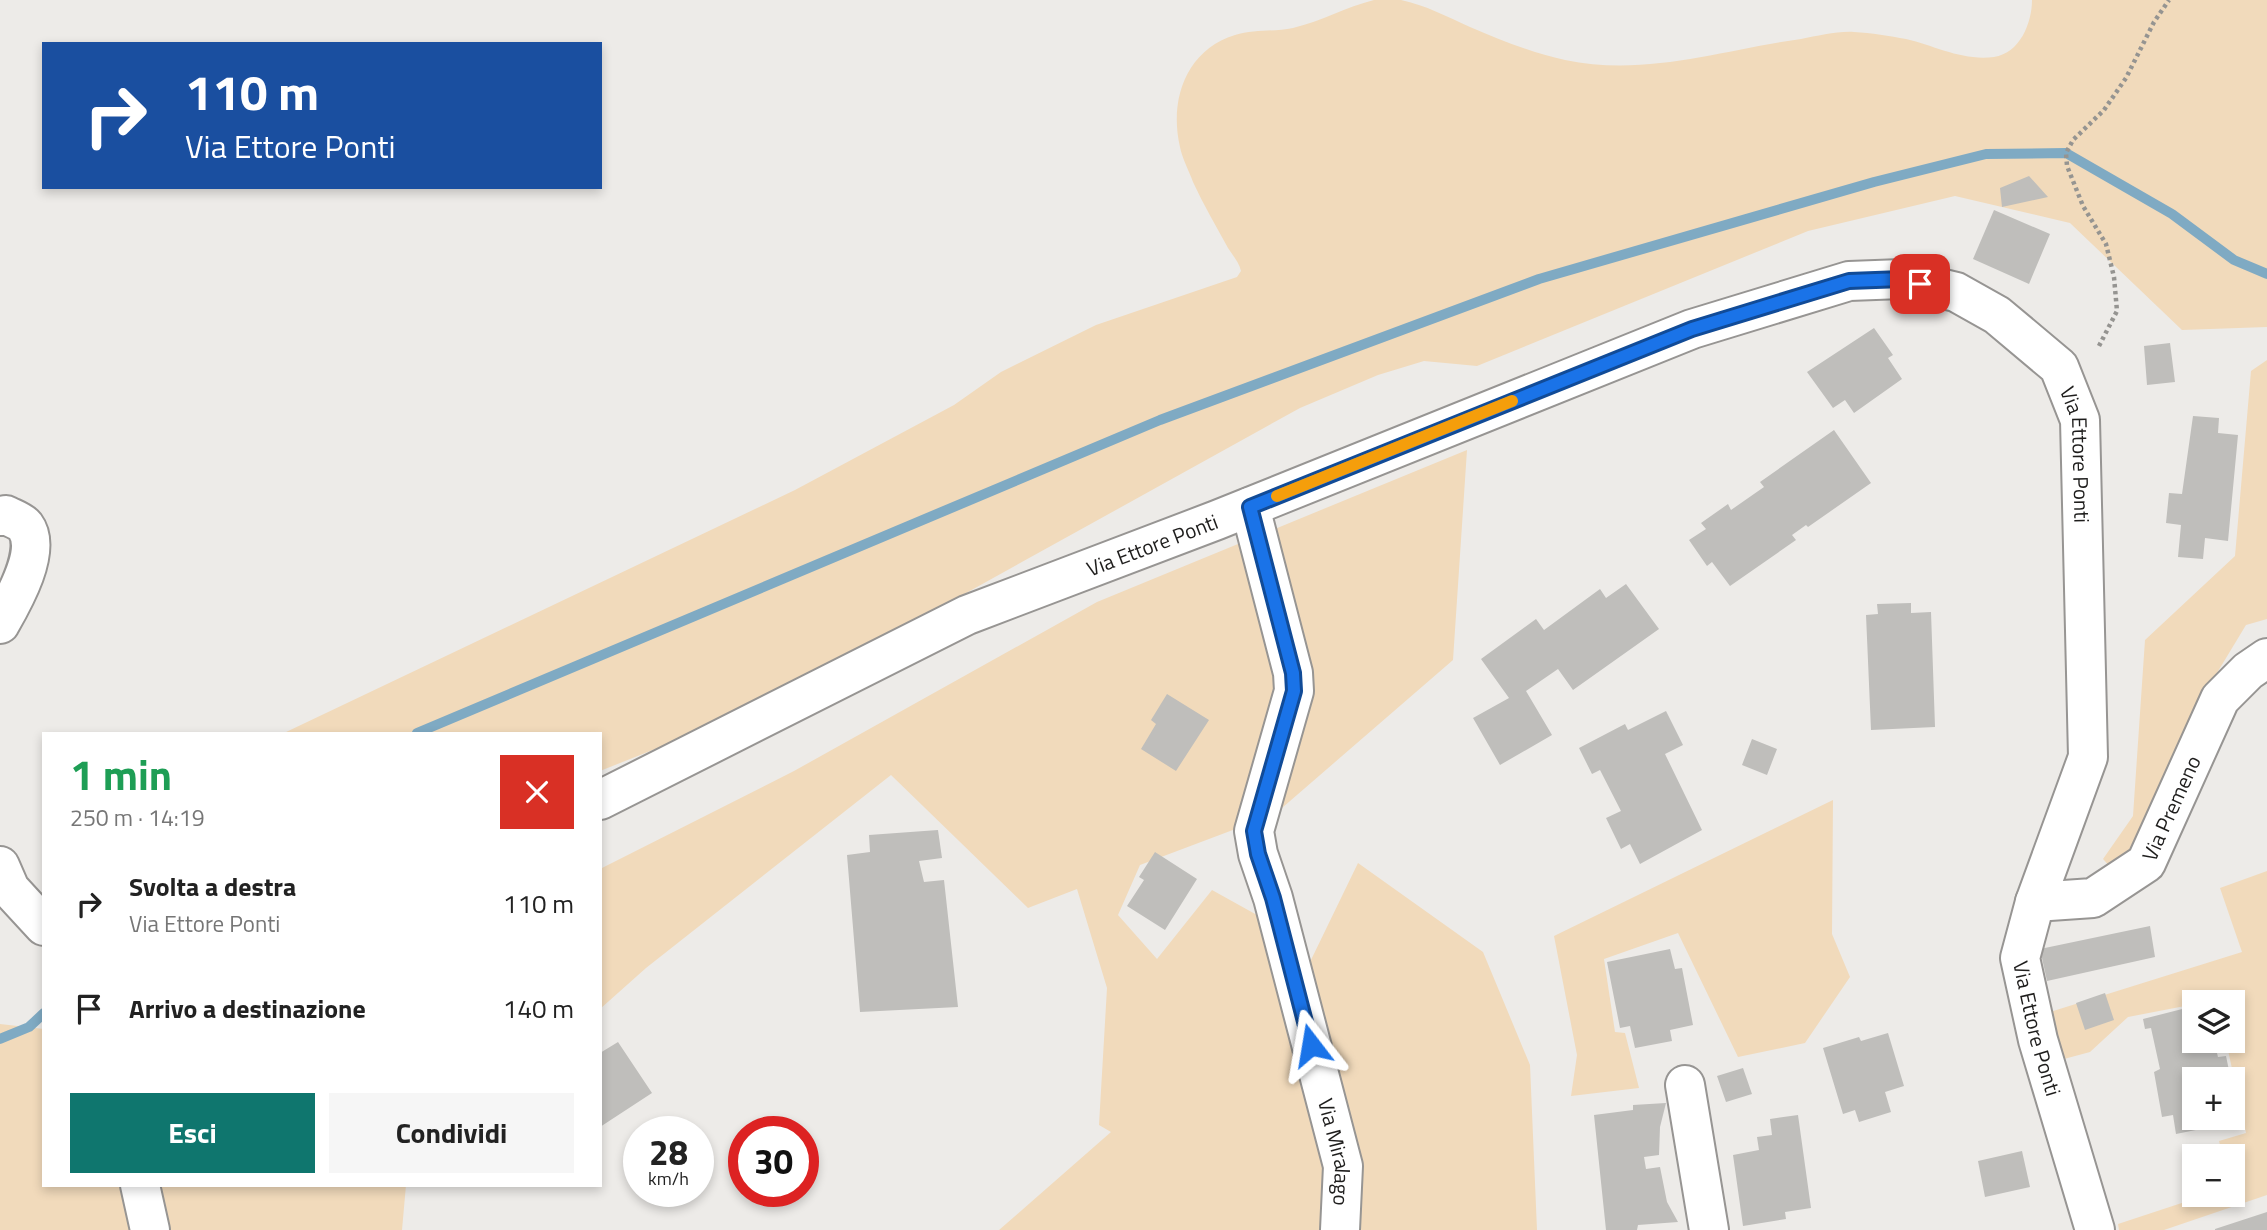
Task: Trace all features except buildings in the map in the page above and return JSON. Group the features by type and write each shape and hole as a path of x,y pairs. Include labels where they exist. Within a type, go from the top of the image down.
{"street":[{"name":"Via Ettore Ponti","path":"602,799 967,615 1250,507 1692,329 1849,281 1902,279 1956,292 1997,315 2059,367 2080,420 2088,757 2035,902 2020,958 2038,1040 2095,1230"},
{"name":"Via Miralago","path":"1250,507 1293,673 1294,691 1254,831 1343,1166 1340,1230"},
{"path":"0,516 6,514 24,525 31,541 22,584 0,624"},
{"name":"Via Premeno","path":"2035,902 2093,898 2146,863 2220,699 2248,671 2267,657"},
{"path":"0,866 10,889 42,924"},
{"path":"1685,1084 1709,1230"},
{"path":"140,1187 150,1230"}],"path":[{"path":"2099,346 2117,311 2114,277 2106,244 2083,206 2067,166 2066,153 2073,140 2104,110 2126,78 2154,22 2169,0"}],"shaded area":[{"path":"1374,0 1401,0 1553,57 1595,64 1625,65 1684,60 1848,32 1906,39 1971,57 1994,57 2011,50 2023,36 2030,18 2032,0 2267,0 2267,327 2182,330 2070,223 1955,196 1808,231 1477,366 1424,361 1378,375 1300,408 912,623 718,724 602,770 602,732 286,732 795,490 954,405 1001,372 1096,325 1237,277 1241,271 1239,265 1201,198 1181,151 1177,112 1185,79 1204,52 1218,42 1249,32 1293,28"},
{"path":"2267,360 2267,619 2246,625 2200,701 2138,847 2113,870 2103,859 2133,816 2145,640 2235,556 2251,371"},
{"path":"1467,450 1453,660 1275,814 1140,865 1118,915 1157,959 1212,890 1257,915 1282,986 1310,962 1358,863 1483,952 1530,1065 1537,1230 999,1230 1111,1132 1099,1125 1107,988 1077,889 1028,908 891,775 646,968 602,1007 602,868 794,771 1097,602"},
{"path":"1833,800 1832,934 1850,977 1805,1043 1738,1057 1678,933 1604,959 1615,1032 1625,1033 1639,1088 1571,1096 1577,1055 1554,936"},
{"path":"2267,871 2267,1195 2245,1202 2245,1144 2220,1144 2219,1141 2246,1133 2245,1067 2232,1067 2229,1053 2245,1053 2245,990 2182,990 2182,1007 2128,1017 2090,1052 2064,1059 2050,1012 2242,952 2220,888"},
{"path":"0,1024 42,1029 42,1187 406,1187 402,1230 0,1230"},
{"path":"2182,1203 2182,1207 2232,1207 2164,1230 2119,1230 2118,1224"}],"waterway":[{"path":"419,732 1160,420 1539,279 1874,182 1986,154 2066,153 2172,214 2234,260 2267,274"},
{"path":"0,1039 29,1027 42,1015"}],"slow traffic":[{"path":"1277,496 1512,401"}],"route":[{"path":"1311,1045 1254,831 1294,691 1293,673 1250,507 1692,329 1849,281 1902,279 1920,284"}]}
